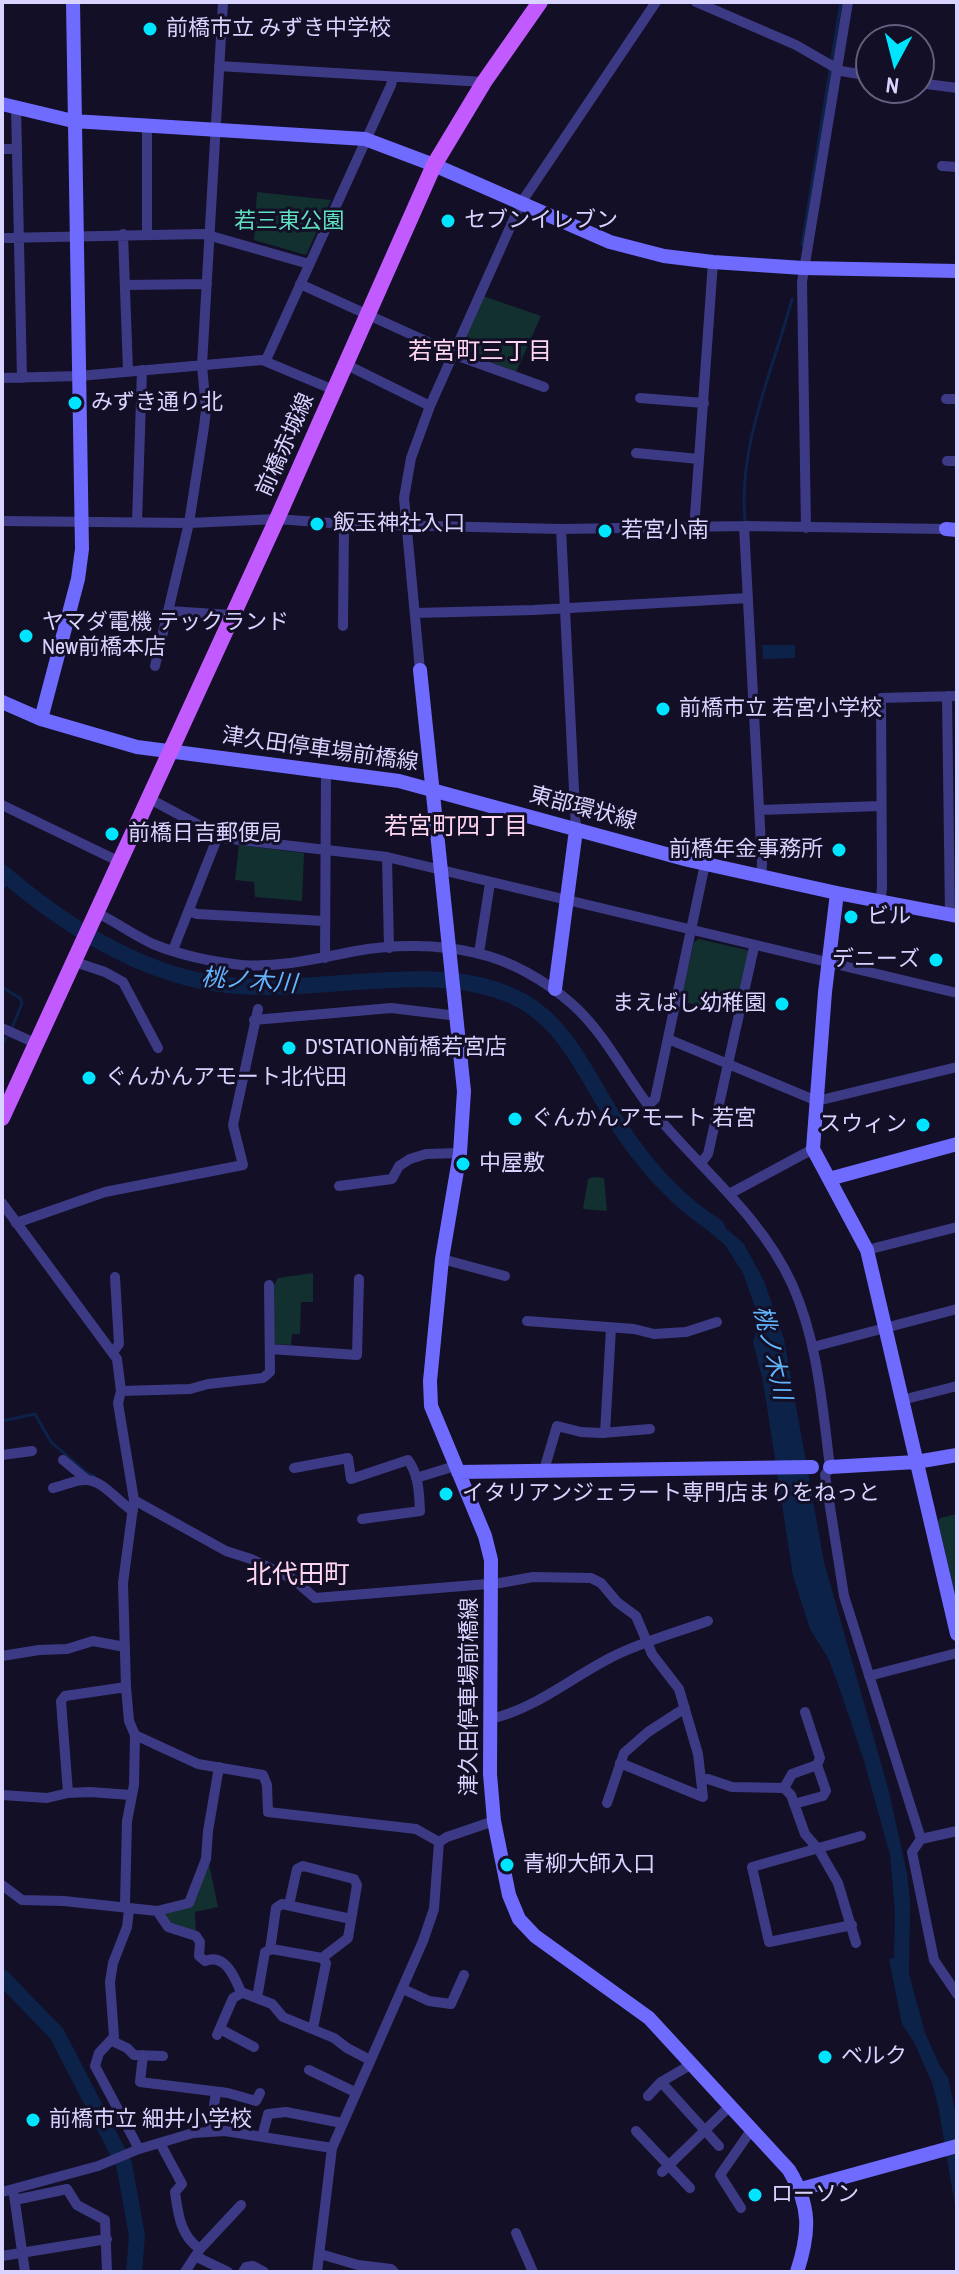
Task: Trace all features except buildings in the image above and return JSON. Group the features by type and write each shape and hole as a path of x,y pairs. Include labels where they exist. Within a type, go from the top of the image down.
{"main road":[{"name":"前橋赤城線","path":"74,956 277,519 434,165 484,82 540,2"},
{"path":"2,1118 74,956"}],"street":[{"path":"41,719 78,579 83,523 73,2"},
{"path":"155,666 189,523 206,418 202,365 223,2"},
{"path":"433,789 406,525 405,483 430,406 521,203 656,2"},
{"path":"696,2 796,45 837,69 855,73"},
{"path":"806,528 803,268 848,2"},
{"path":"219,66 484,82"},
{"path":"266,360 393,77"},
{"path":"935,85 957,88"},
{"path":"22,378 17,149 9,105 73,121 365,139 434,165 610,242 664,256 803,268 957,271"},
{"path":"147,125 147,234"},
{"path":"2,149 17,149"},
{"path":"942,166 957,167"},
{"path":"123,234 128,371"},
{"path":"2,238 210,234 309,264"},
{"path":"694,529 713,262"},
{"path":"125,285 207,284"},
{"path":"300,284 453,353 544,387"},
{"path":"2,378 79,376 266,360 334,390"},
{"path":"345,364 430,406"},
{"path":"137,522 142,370"},
{"path":"640,398 704,403"},
{"path":"636,453 699,459"},
{"path":"2,521 189,523 277,519 344,524 561,529 744,526 952,530"},
{"path":"343,626 344,524"},
{"path":"744,526 761,877"},
{"path":"555,989 576,830 561,529"},
{"path":"415,613 748,598"},
{"path":"169,611 231,615"},
{"path":"880,902 881,698 952,696 953,916"},
{"path":"2,702 41,719 137,747 170,752"},
{"name":"津久田停車場前橋線","path":"170,752 326,770 433,789 464,1091 460,1153 442,1259 430,1381 431,1406 485,1536 491,1560 490,1719 494,1821 509,1895 519,1919 535,1936 649,2018 789,2170 801,2189 808,2220 806,2243 797,2272"},
{"path":"325,958 326,770"},
{"name":"東部環状線","path":"433,789 705,864 953,916"},
{"path":"148,798 228,840 387,857 957,993"},
{"path":"2,805 118,861"},
{"path":"759,810 881,806"},
{"path":"173,950 218,836"},
{"path":"387,857 389,948"},
{"path":"648,1105 655,1099 705,864"},
{"path":"479,953 490,883"},
{"path":"837,893 813,1149 867,1250 957,1634"},
{"path":"189,911 197,914 324,921"},
{"path":"94,915 155,945 214,961 244,965 299,963 389,948 451,956 479,953 523,971 555,989 585,1017 648,1105 731,1193 769,1243 786,1272 813,1347 830,1467 825,1475 839,1570 855,1634 921,1839"},
{"path":"701,1163 708,1154 754,947"},
{"path":"74,956 123,982 158,1048"},
{"path":"254,1020 391,1008 457,1011"},
{"path":"16,1223 105,1192 243,1165 233,1125 258,1009"},
{"path":"2,1028 35,1043"},
{"path":"668,1039 817,1101 957,1067"},
{"path":"829,1179 957,1144"},
{"path":"731,1193 813,1149"},
{"path":"339,1186 392,1179 399,1166 426,1154 460,1153"},
{"path":"2,1203 117,1359 121,1391 118,1403 134,1506 123,1583 126,1687 129,1721 135,1735 134,1785 127,1821 127,1927 113,1963 110,1982 114,2037 99,2053 95,2066 137,2150"},
{"path":"867,1250 957,1227"},
{"path":"442,1259 505,1276"},
{"path":"113,1352 119,1344 115,1277"},
{"path":"270,1349 357,1355 359,1279"},
{"path":"121,1391 190,1389 263,1378 270,1372 269,1285"},
{"path":"813,1347 957,1309"},
{"path":"527,1321 640,1329 654,1334 682,1333 717,1322"},
{"path":"605,1433 611,1328"},
{"path":"902,1400 957,1386"},
{"path":"544,1470 557,1426 581,1432 605,1433 650,1429"},
{"path":"2,1455 32,1451"},
{"path":"416,1478 457,1469 772,1469 916,1462 957,1455"},
{"path":"294,1468 348,1458 351,1479 408,1460 416,1478 420,1511 362,1519"},
{"path":"63,1460 86,1479 100,1484 119,1502 134,1506 226,1551 293,1579 315,1598 542,1576 593,1579 601,1583 617,1602 636,1616 660,1665 679,1689 702,1780 703,1797 620,1763"},
{"path":"53,1488 86,1479"},
{"path":"490,1719 555,1691 610,1658 708,1621"},
{"path":"2,1656 67,1649 93,1641 125,1647"},
{"path":"869,1676 957,1653"},
{"path":"68,1793 61,1701 65,1696 126,1687"},
{"path":"607,1803 624,1753 648,1732 685,1708"},
{"path":"794,1804 823,1796 826,1791 817,1765 820,1758 805,1712"},
{"path":"135,1735 198,1764 263,1775 267,1785 268,1812 416,1829 439,1842"},
{"path":"784,1788 792,1774 817,1765"},
{"path":"2,1885 22,1900 64,1901 157,1911 189,1903 206,1859 219,1767"},
{"path":"702,1780 732,1787 784,1788 791,1795 805,1834 819,1850 838,1883 856,1943"},
{"path":"2,1795 47,1798 68,1793 131,1795"},
{"path":"439,1842 494,1821"},
{"path":"957,1831 921,1839 912,1852 934,1960 957,1994"},
{"path":"852,1925 769,1942 752,1867 861,1836"},
{"path":"317,2272 332,2148 403,1989 434,1909 439,1842"},
{"path":"289,1905 297,1869 303,1866 354,1879 357,1885 348,1938 322,1958"},
{"path":"270,1950 276,1908 282,1904 351,1919"},
{"path":"157,1911 168,1927 196,1936 200,1942 199,1956 205,1961 219,1958 242,1993 272,2004 283,2017 334,2038 370,2060"},
{"path":"257,1998 265,1952 270,1950 322,1958 326,1963 313,2028"},
{"path":"403,1989 429,2001 451,2004 464,1975"},
{"path":"242,1993 233,1998 219,2032 254,2047"},
{"path":"112,2041 134,2055 163,2056"},
{"path":"143,2055 140,2082 228,2093 256,2101 260,2093"},
{"path":"648,2096 661,2082 692,2064"},
{"path":"309,2070 355,2092"},
{"path":"661,2082 719,2146"},
{"path":"210,2132 216,2092"},
{"path":"665,2169 730,2106"},
{"path":"262,2137 268,2114 286,2112 342,2123"},
{"path":"741,2208 720,2175 752,2129"},
{"path":"10,2194 193,2133 225,2131 332,2148"},
{"path":"636,2131 665,2169 690,2188"},
{"path":"160,2143 182,2184 175,2192 179,2223 198,2253 228,2272"},
{"path":"801,2189 957,2146"},
{"path":"10,2194 67,2189 77,2205 105,2220 107,2272"},
{"path":"10,2194 25,2272"},
{"path":"185,2272 241,2205"},
{"path":"516,2233 533,2272"},
{"path":"2,2256 107,2239"},
{"path":"320,2254 394,2272"},
{"path":"243,2272 246,2267 253,2266 264,2272"}],"green space":[{"name":"若三東公園","path":"257,192 331,200 306,255 254,240"},
{"path":"483,296 541,316 516,372 458,349"},
{"path":"239,845 304,853 302,901 255,897 254,882 235,880"},
{"path":"699,939 747,950 750,955 738,1010 733,1013 684,1002 681,998 694,942"},
{"path":"604,1178 607,1211 583,1209 588,1179"},
{"path":"313,1273 313,1302 301,1302 300,1334 292,1334 291,1345 272,1344 273,1287 278,1278"},
{"path":"957,1514 957,1603 938,1522 940,1518"},
{"path":"209,1864 218,1907 195,1912 196,1932 169,1923 161,1912 191,1904"}],"water":[{"path":"762,645 795,645 795,658 763,659"},
{"path":"686,1212 721,1224 744,1244 764,1281 784,1339 824,1562 888,1788 907,1873 910,1901 909,1974 925,2033 948,2077 957,2119 957,2218 938,2105 914,2042 902,2024 889,1959 894,1958 895,1912 890,1855 864,1761 837,1681 828,1658 810,1629 793,1576 763,1381 753,1342 758,1327 756,1310 743,1273 725,1245"}],"waterway":[{"path":"802,245 841,2"},
{"path":"745,522 744,493 752,437 792,299"},
{"name":"桃ノ木川","path":"2,872 52,911 106,945 135,960 196,980 270,987 384,980 448,980 510,995 529,1005 560,1033 617,1123 650,1167 674,1193 717,1227"},
{"path":"2,890 9,878"},
{"path":"2,987 20,998 22,1003 12,1028"},
{"path":"2,1045 6,1038"},
{"path":"2,1421 35,1414 51,1442 94,1476"},
{"path":"2,1977 57,2034 124,2164 137,2236 134,2272"}],"place":[{"name":"前橋市立 みずき中学校","path":"150,29"},
{"name":"セブンイレブン","path":"448,221"},
{"name":"みずき通り北","path":"75,403"},
{"name":"飯玉神社入口","path":"317,524"},
{"name":"若宮小南","path":"605,531"},
{"name":"ヤマダ電機 テックランド New前橋本店","path":"26,636"},
{"name":"前橋市立 若宮小学校","path":"663,709"},
{"name":"前橋日吉郵便局","path":"112,834"},
{"name":"前橋年金事務所","path":"839,850"},
{"name":"ビル","path":"851,917"},
{"name":"デニーズ","path":"936,960"},
{"name":"まえばし幼稚園","path":"782,1004"},
{"name":"D'STATION前橋若宮店","path":"289,1048"},
{"name":"ぐんかんアモート北代田","path":"89,1078"},
{"name":"ぐんかんアモート 若宮","path":"515,1119"},
{"name":"スウィン","path":"923,1125"},
{"name":"中屋敷","path":"463,1164"},
{"name":"イタリアンジェラート専門店まりをねっと","path":"446,1494"},
{"name":"青柳大師入口","path":"507,1865"},
{"name":"ベルク","path":"825,2057"},
{"name":"前橋市立 細井小学校","path":"33,2120"},
{"name":"ローソン","path":"755,2195"}],"district":[{"name":"若宮町三丁目","path":"480,353"},
{"name":"若宮町四丁目","path":"456,828"},
{"name":"北代田町","path":"298,1576"}]}
